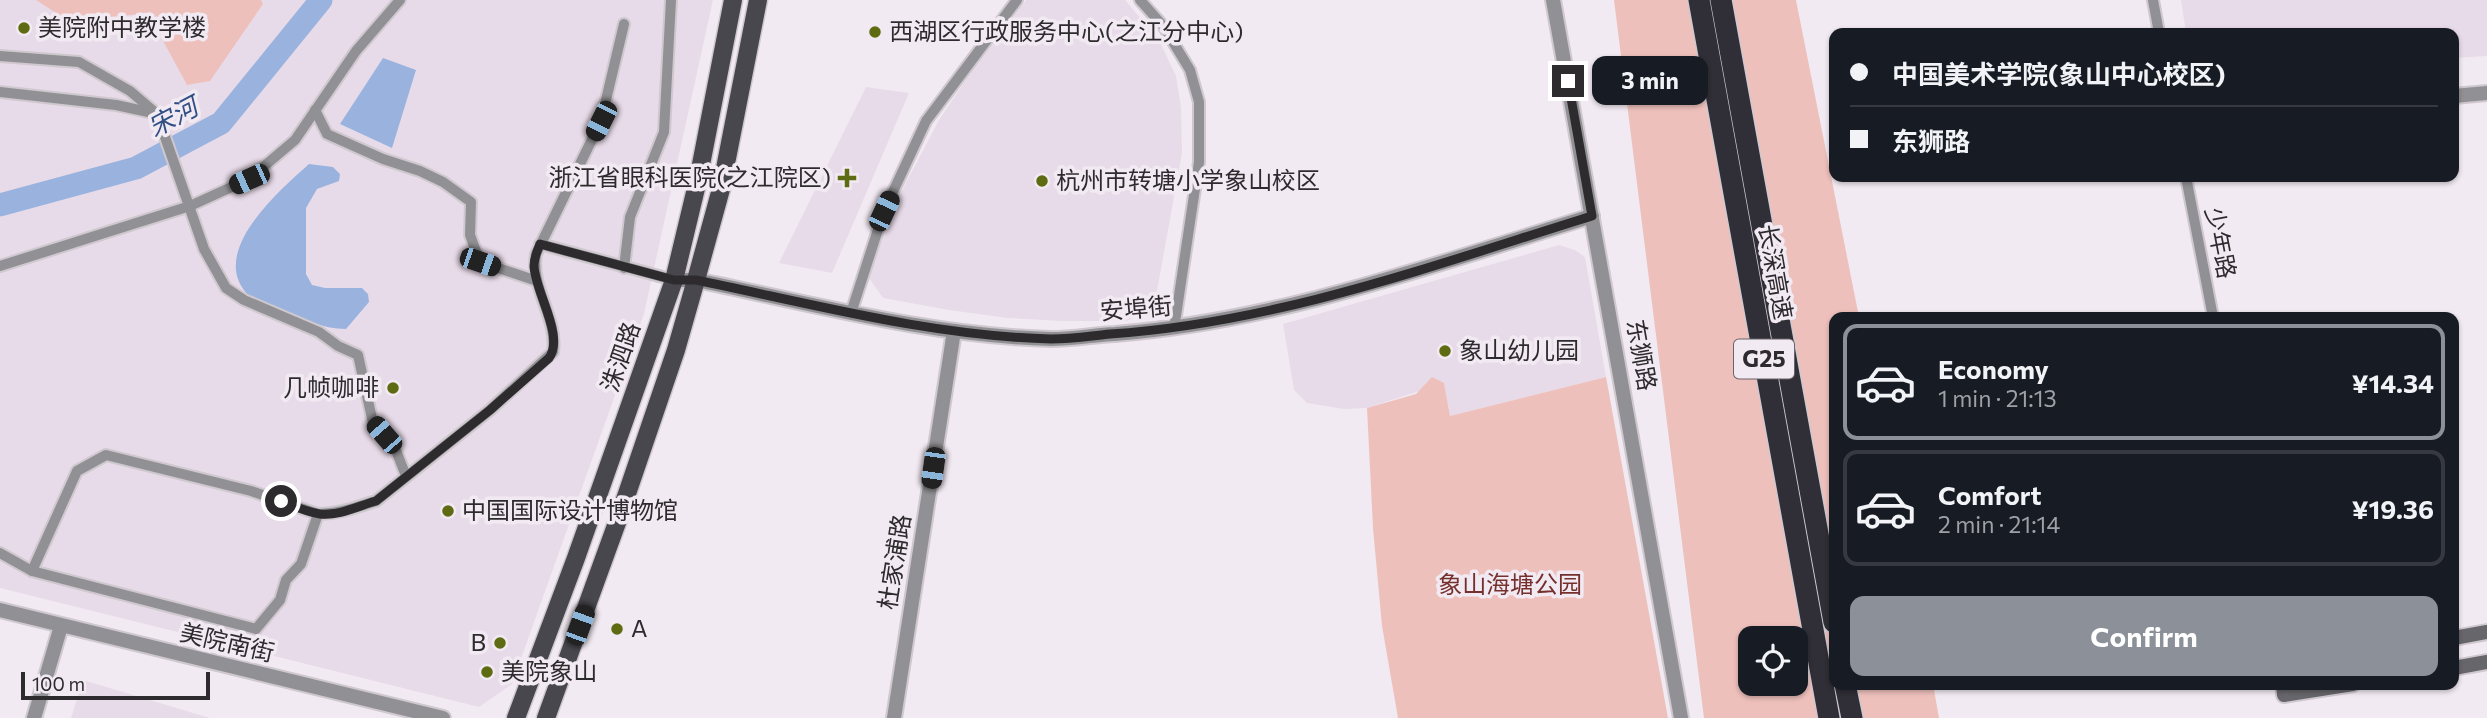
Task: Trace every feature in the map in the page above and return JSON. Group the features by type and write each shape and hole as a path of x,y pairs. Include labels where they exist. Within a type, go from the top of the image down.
{"highway":[{"name":"长深高速","path":"1699,0 1829,718"},
{"name":"长深高速","path":"1721,0 1829,594"},
{"path":"1846,690 1852,718"}],"main road":[{"name":"洙泗路","path":"516,718 576,558 674,280 698,180 733,0"},
{"name":"洙泗路","path":"547,718 676,350 722,189 758,0"},
{"path":"2459,637 2487,632"},
{"path":"2459,667 2487,662"},
{"path":"2284,690 2284,695 2315,690"}],"street":[{"path":"0,266 190,206 249,179 295,140 356,51 401,0"},
{"path":"624,268 630,216 664,132 671,0"},
{"path":"851,313 884,211 926,121 1017,0"},
{"path":"1140,0 1164,27 1190,70 1199,102 1199,162 1174,329"},
{"name":"东狮路","path":"1553,0 1681,718"},
{"path":"2153,0 2158,28"},
{"path":"32,571 77,471 106,455 251,491 318,514 357,509 376,501 490,410 553,352 551,325 534,264 540,244 601,121 624,24"},
{"path":"0,56 79,62 130,92 157,114 204,249 226,288 244,300 319,332 338,346 358,355 373,423 395,448 406,476"},
{"path":"0,92 116,105 157,114"},
{"path":"2459,96 2487,93"},
{"path":"315,110 327,134 383,159 420,171 443,182 471,202 470,234 480,262 537,281"},
{"name":"少年路","path":"2187,182 2212,312"},
{"name":"安埠街","path":"674,280 696,280 851,313 954,331 1053,339 1174,329 1329,297 1592,216"},
{"path":"540,244 674,280"},
{"name":"杜家浦路","path":"894,718 954,331"},
{"path":"0,553 32,571 256,629 280,600 286,580 301,564 318,514"},
{"name":"美院南街","path":"0,610 443,718"},
{"path":"34,718 61,626"}],"shaded area":[{"path":"0,0 713,0 644,314 512,684 479,707 0,588"},
{"name":"杭州市转塘小学象山校区","path":"1026,0 1125,0 1159,40 1176,76 1181,107 1182,153 1155,302 1145,314 1126,321 1007,318 949,310 883,298 869,278 892,209 939,120"},
{"path":"2181,0 2487,0 2487,56 2459,58 2459,28 2185,28"},
{"name":"浙江省眼科医院(之江院区)","path":"866,87 909,93 832,273 779,263"},
{"name":"象山幼儿园","path":"1559,245 1575,250 1585,257 1606,377 1450,416 1444,383 1367,408 1344,409 1307,403 1294,390 1283,324"},
{"path":"83,680 210,718 71,718"}],"green space":[{"path":"36,0 261,0 263,4 210,81 187,85 148,13 70,22"},
{"path":"1614,0 1796,0 1829,166 1829,182 1832,182 1858,312 1829,312 1829,690 1934,690 1939,718 1704,718"},
{"name":"象山海塘公园","path":"1432,377 1444,383 1450,416 1606,377 1668,718 1398,718 1382,626 1373,528 1367,408 1416,394"}],"water":[{"path":"383,58 416,70 392,148 340,124"},
{"path":"309,164 333,167 340,174 339,181 317,189 306,208 306,274 312,285 325,288 362,288 368,294 369,302 346,329 320,325 259,302 249,296 238,279 236,261 241,242 252,224 265,206"}],"waterway":[{"name":"宋河","path":"0,205 136,168 221,123 321,0"}],"place":[{"name":"美院附中教学楼","path":"24,28"},
{"name":"西湖区行政服务中心(之江分中心)","path":"875,32"},
{"name":"浙江省眼科医院(之江院区)","path":"847,178"},
{"name":"杭州市转塘小学象山校区","path":"1042,181"},
{"name":"象山幼儿园","path":"1445,351"},
{"name":"几帧咖啡","path":"393,388"},
{"name":"中国国际设计博物馆","path":"448,511"},
{"name":"A","path":"617,629"},
{"name":"B","path":"500,643"},
{"name":"美院象山","path":"487,672"}],"route":[{"path":"281,501 318,514 357,509 376,501 490,410 549,358 553,352 553,335 534,264 540,244 674,280 696,280 851,313 954,331 1053,339 1174,329 1329,297 1592,216 1568,81"}]}
